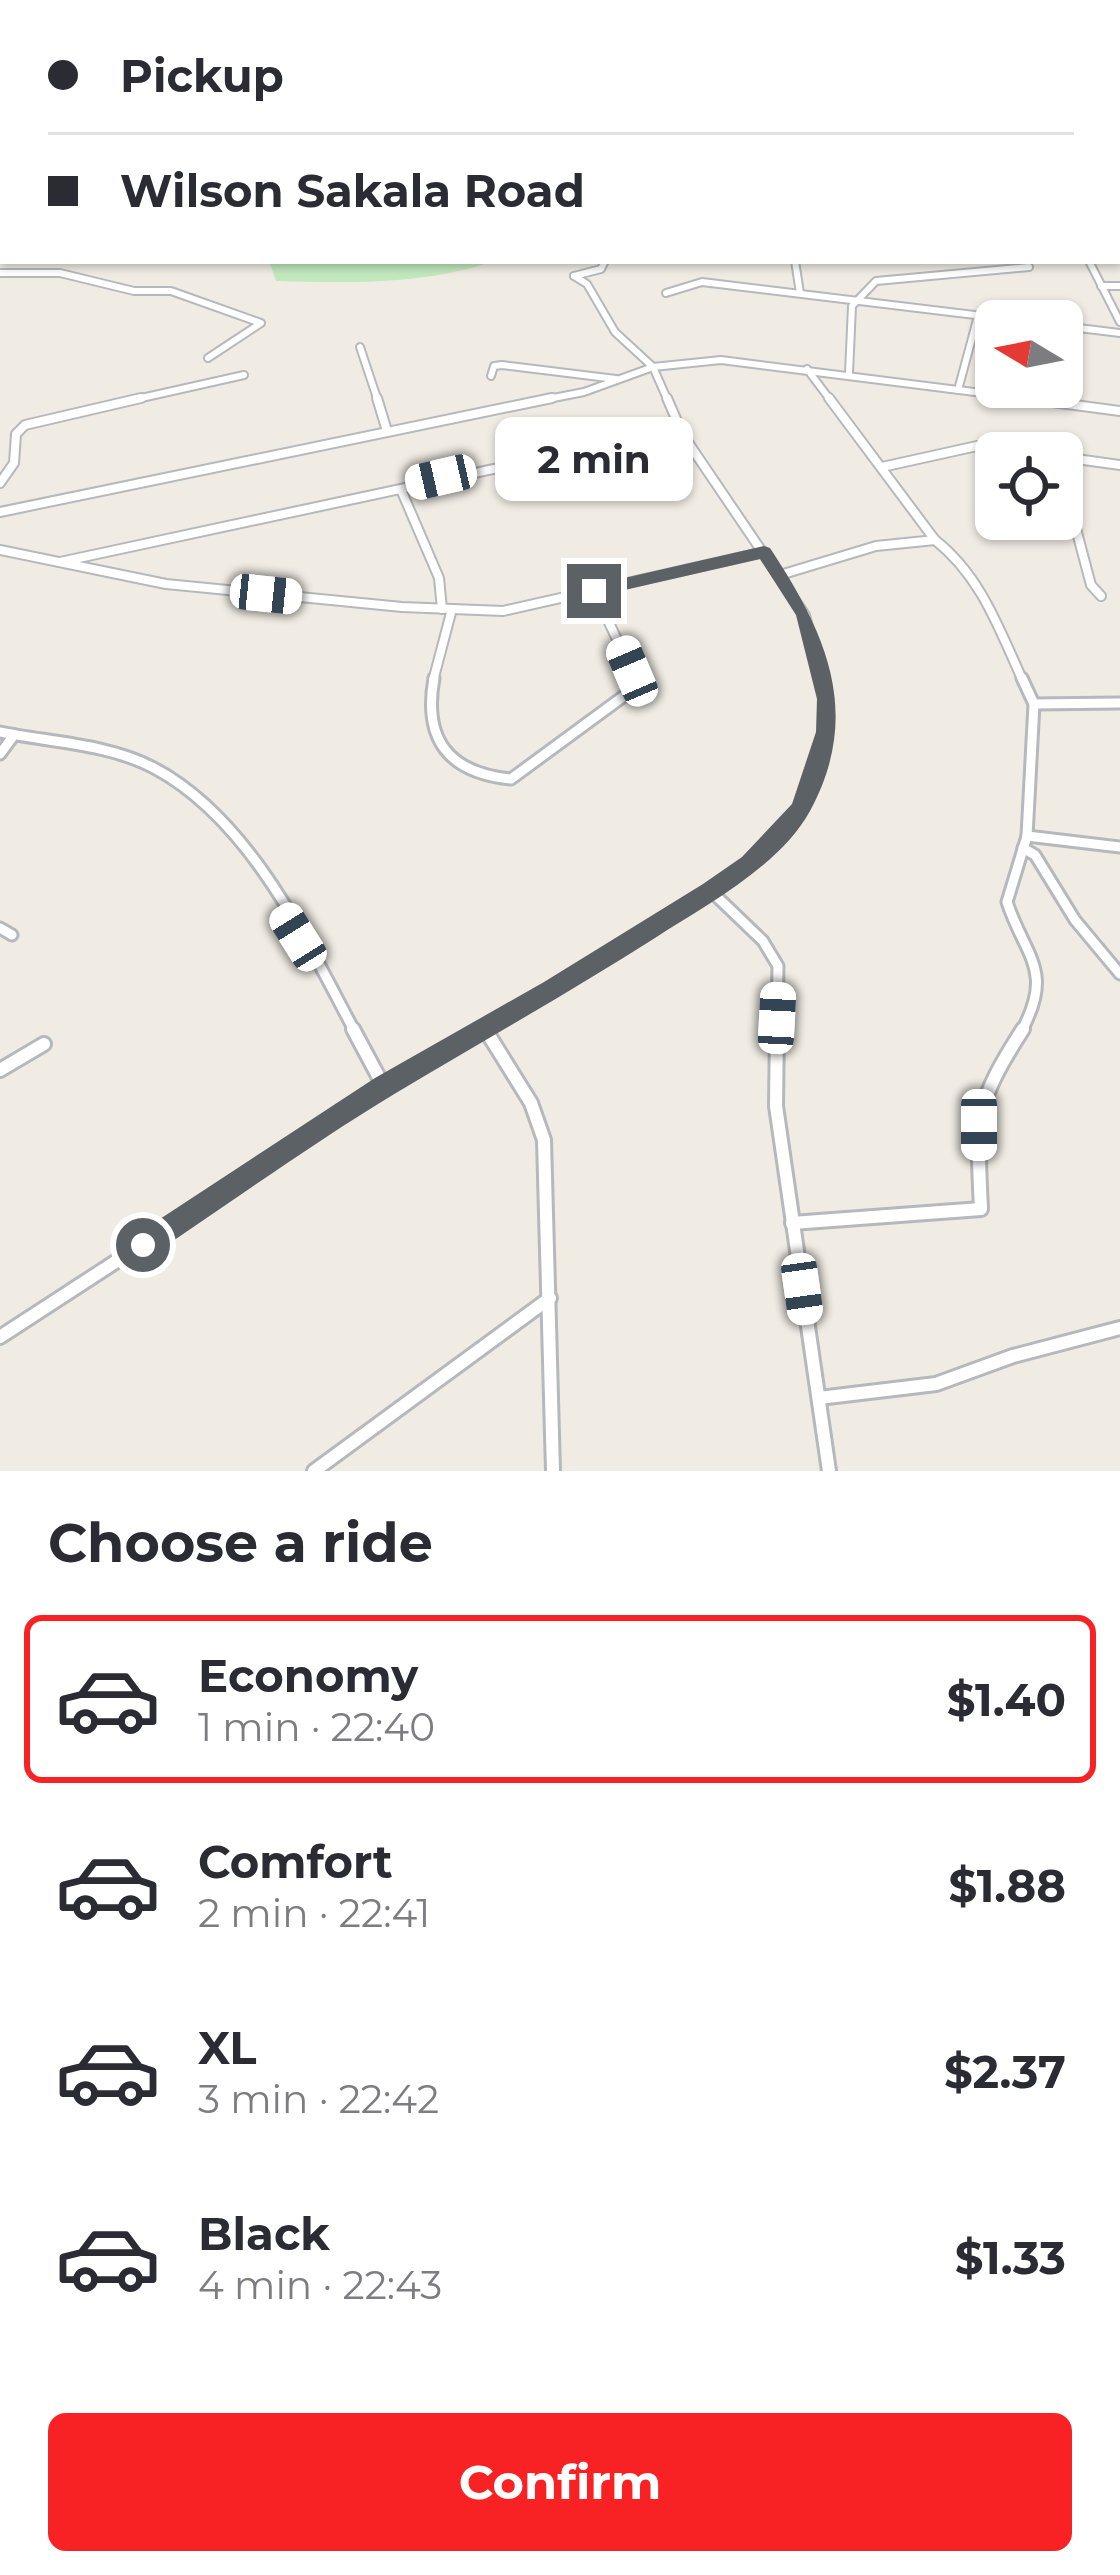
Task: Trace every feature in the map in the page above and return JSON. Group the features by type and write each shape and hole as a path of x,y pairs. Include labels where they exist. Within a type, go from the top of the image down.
{"street":[{"path":"60,273 61,264"},
{"path":"0,1337 384,1087 711,891 750,864 801,809 826,732 827,699 812,638 792,589 680,429 653,367 615,332 587,284 574,276 601,269 604,264"},
{"path":"795,264 800,293"},
{"path":"1090,264 1120,322"},
{"path":"849,373 851,314 856,298 876,281 1030,267"},
{"path":"0,273 60,273 134,291 171,291 261,323 208,358"},
{"path":"666,293 702,282 975,316"},
{"path":"1101,286 1120,286"},
{"path":"958,390 975,327"},
{"path":"1083,329 1120,333"},
{"path":"360,347 387,431"},
{"path":"0,512 584,392 653,367 704,359 849,373 1120,411"},
{"path":"491,376 494,366 502,365 622,380"},
{"path":"792,1223 981,1209 982,1102 1033,1011 1032,953 1006,902 1025,842 1034,704 983,594 958,558 935,540 806,368"},
{"path":"0,483 14,463 16,434 25,425 244,375"},
{"path":"57,562 680,429"},
{"path":"882,467 975,446"},
{"path":"540,456 557,486"},
{"path":"1083,460 1120,465"},
{"path":"401,492 439,578 447,609 432,684 434,738 445,752 491,777 511,779 561,747 628,693 632,671 594,591"},
{"path":"780,574 876,546 935,540"},
{"path":"1079,540 1091,584 1100,596"},
{"path":"0,550 166,584 503,611 764,552"},
{"path":"1034,704 1120,703"},
{"path":"0,732 148,765 201,800 260,874 384,1087"},
{"path":"0,754 14,735"},
{"path":"1025,842 1120,847"},
{"path":"1025,842 1075,920 1120,974"},
{"path":"711,891 763,941 778,966 776,1106 830,1471"},
{"path":"0,928 12,935"},
{"path":"484,1028 540,1120 549,1188 553,1471"},
{"path":"0,1070 44,1044"},
{"path":"314,1471 550,1298"},
{"path":"819,1398 936,1384 1012,1356 1120,1328"}],"green space":[{"path":"270,264 484,264 386,281 276,281"}],"route":[{"path":"143,1245 384,1087 553,990 711,891 750,864 801,809 826,732 827,699 805,615 764,552 594,591"}]}
